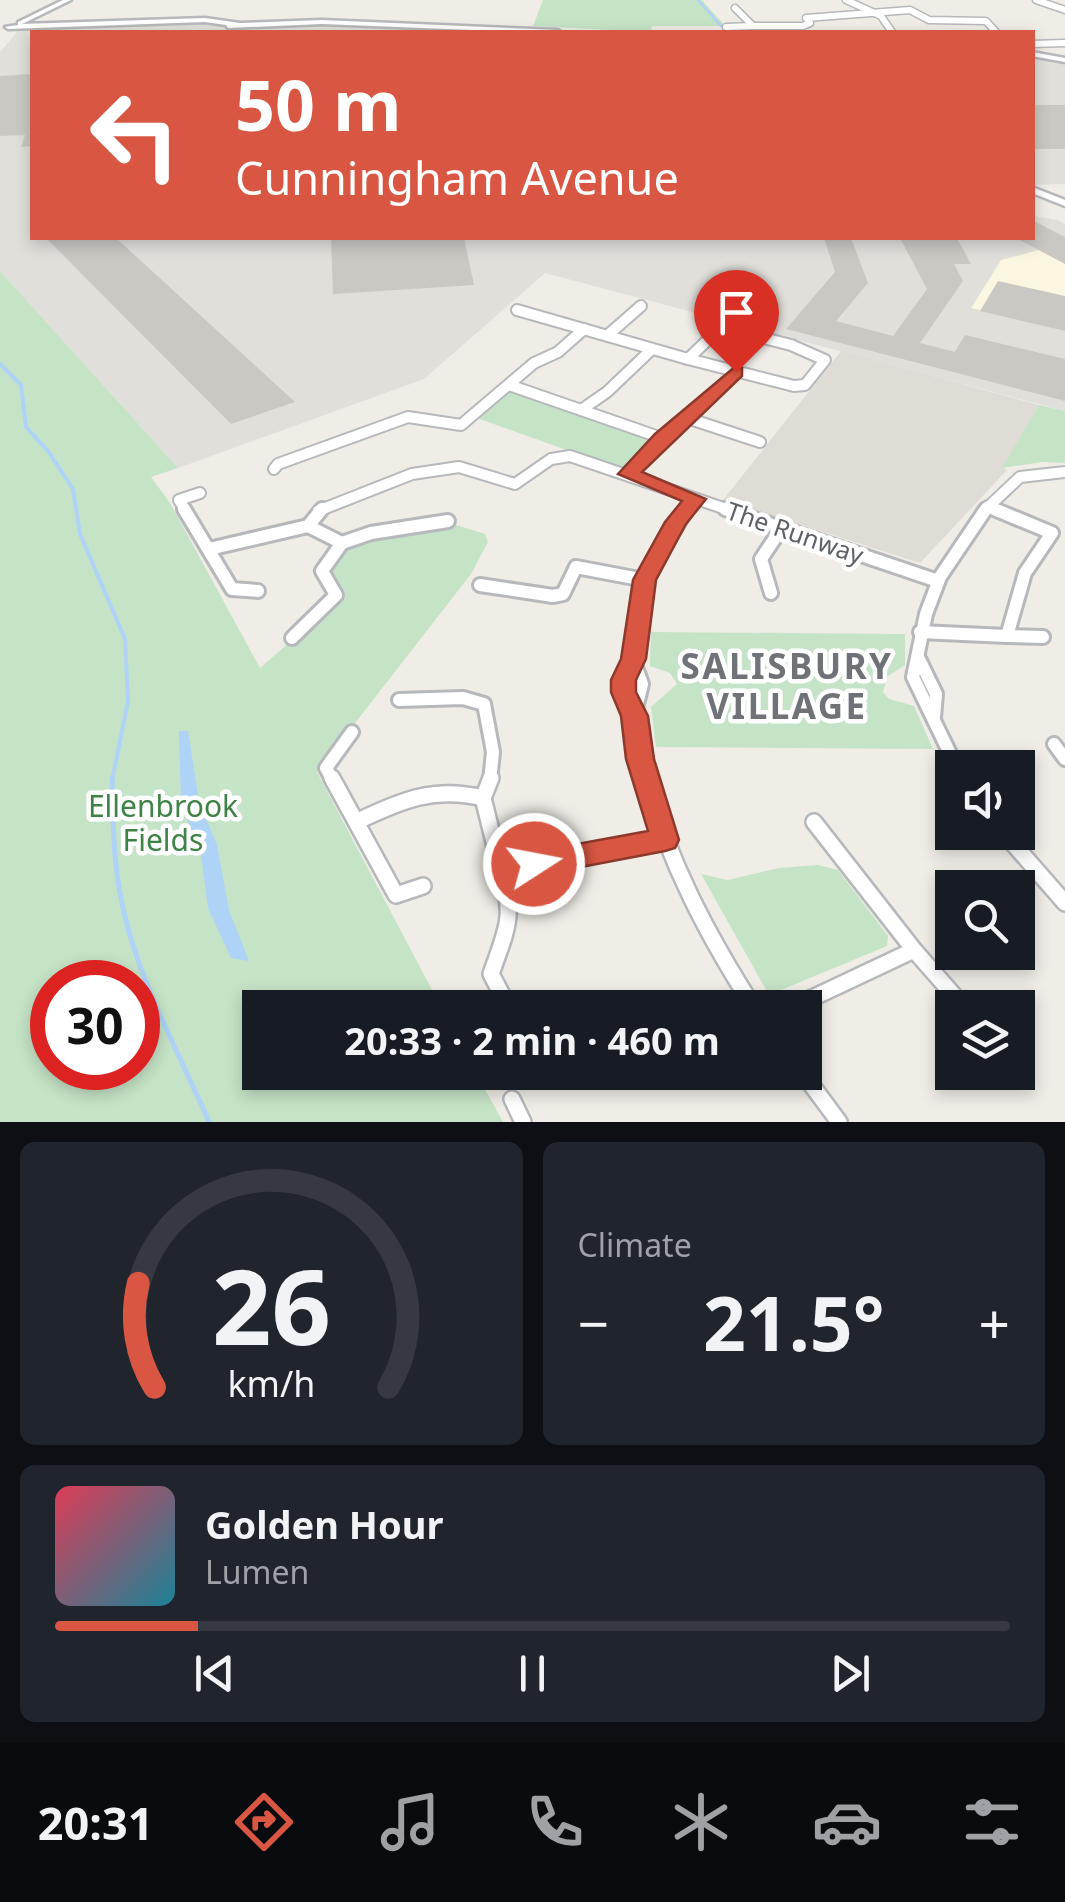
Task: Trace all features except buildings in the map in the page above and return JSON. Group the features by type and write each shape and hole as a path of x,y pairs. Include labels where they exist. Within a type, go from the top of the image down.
{"street":[{"path":"4,28 68,0"},
{"path":"846,0 876,13 890,30"},
{"path":"889,0 929,20 986,20"},
{"path":"1036,0 1065,10"},
{"path":"735,8 752,26"},
{"path":"726,27 808,25 806,18 795,10"},
{"path":"806,18 910,10"},
{"path":"974,12 994,30"},
{"path":"4,28 231,28 322,22 511,30"},
{"path":"1035,44 1065,43"},
{"path":"1035,55 1065,60"},
{"path":"1035,191 1065,203"},
{"path":"609,334 641,306"},
{"path":"517,310 609,334 650,351 789,386 805,386 825,360 791,346 703,323"},
{"path":"686,361 720,327"},
{"path":"274,469 278,464 408,417 460,426 584,329"},
{"path":"581,410 608,392 650,351"},
{"path":"629,474 662,438 736,372"},
{"path":"509,385 662,438"},
{"path":"687,418 760,442"},
{"name":"The Runway","path":"308,526 314,506 412,474 459,467 515,484 550,459 570,456 935,580"},
{"path":"949,750 915,690 913,676 919,659 920,632 935,580 959,540 1006,486 1024,475 1065,472"},
{"path":"200,493 180,500 232,589 258,591"},
{"path":"695,499 676,522 645,580 624,692 634,716 640,759 665,840 711,936 743,990"},
{"path":"988,506 1065,538"},
{"path":"292,638 336,595 322,571 342,544 370,532 448,521"},
{"path":"209,549 308,526 342,544"},
{"path":"771,593 761,560 781,529"},
{"path":"1007,636 1024,573 1052,532"},
{"path":"480,585 554,596 563,594 576,567 645,580"},
{"path":"920,632 1043,637"},
{"path":"399,700 463,698 484,704 496,762 483,798 491,818 492,848 511,905 509,924 491,974 497,990"},
{"path":"352,732 326,768 396,896 423,886"},
{"path":"1054,744 1065,760"},
{"path":"358,821 412,796 444,788 483,798"},
{"path":"814,822 948,990"},
{"path":"502,870 665,840"},
{"path":"1019,850 1065,903"},
{"path":"822,993 914,950"},
{"path":"815,1090 839,1122"},
{"path":"512,1099 523,1122"}],"shaded area":[{"path":"250,22 456,30 30,30 30,240 1035,240 1035,216 1058,220 1065,224 1065,243 1001,260 971,308 1065,331 1065,411 545,273 424,379 178,468 0,271 0,52 19,30"},
{"path":"1035,58 1065,63 1065,184 1035,185"},
{"path":"1065,243 1065,331 971,309 1001,260"},
{"path":"841,351 1039,405 1003,468 1007,470 920,563 723,500"}],"green space":[{"path":"543,0 702,0 725,26 612,30 533,26"},
{"name":"Ellenbrook Fields","path":"0,271 178,468 151,477 170,503 260,668 345,594 341,585 335,585 328,568 349,547 363,540 453,524 485,534 488,542 471,574 317,772 432,990 242,990 242,1090 485,1090 503,1122 0,1122"},
{"path":"510,391 654,438 622,470 477,418"},
{"path":"1039,405 1065,411 1065,463 1002,468"},
{"path":"651,632 905,634 905,665 888,676 883,692 889,699 914,706 933,749 656,747 651,707 677,684 670,673 650,666"},
{"path":"818,865 838,870 888,936 887,946 781,990 766,990 701,874 728,880 779,868"}],"water":[{"path":"179,731 188,731 199,801 217,845 229,910 249,961 231,958 208,908 201,855 181,803"}],"waterway":[{"path":"698,0 721,26"},
{"path":"0,364 21,385 26,427 48,451 73,489 80,534 125,639 128,701 112,781"},
{"path":"112,781 116,864 135,952 209,1122"}],"district":[{"name":"SALISBURY VILLAGE","path":"787,687"}],"route":[{"path":"534,864 665,840 640,759 624,680 633,659 645,580 676,522 695,499 629,474 662,438 736,372"}]}
